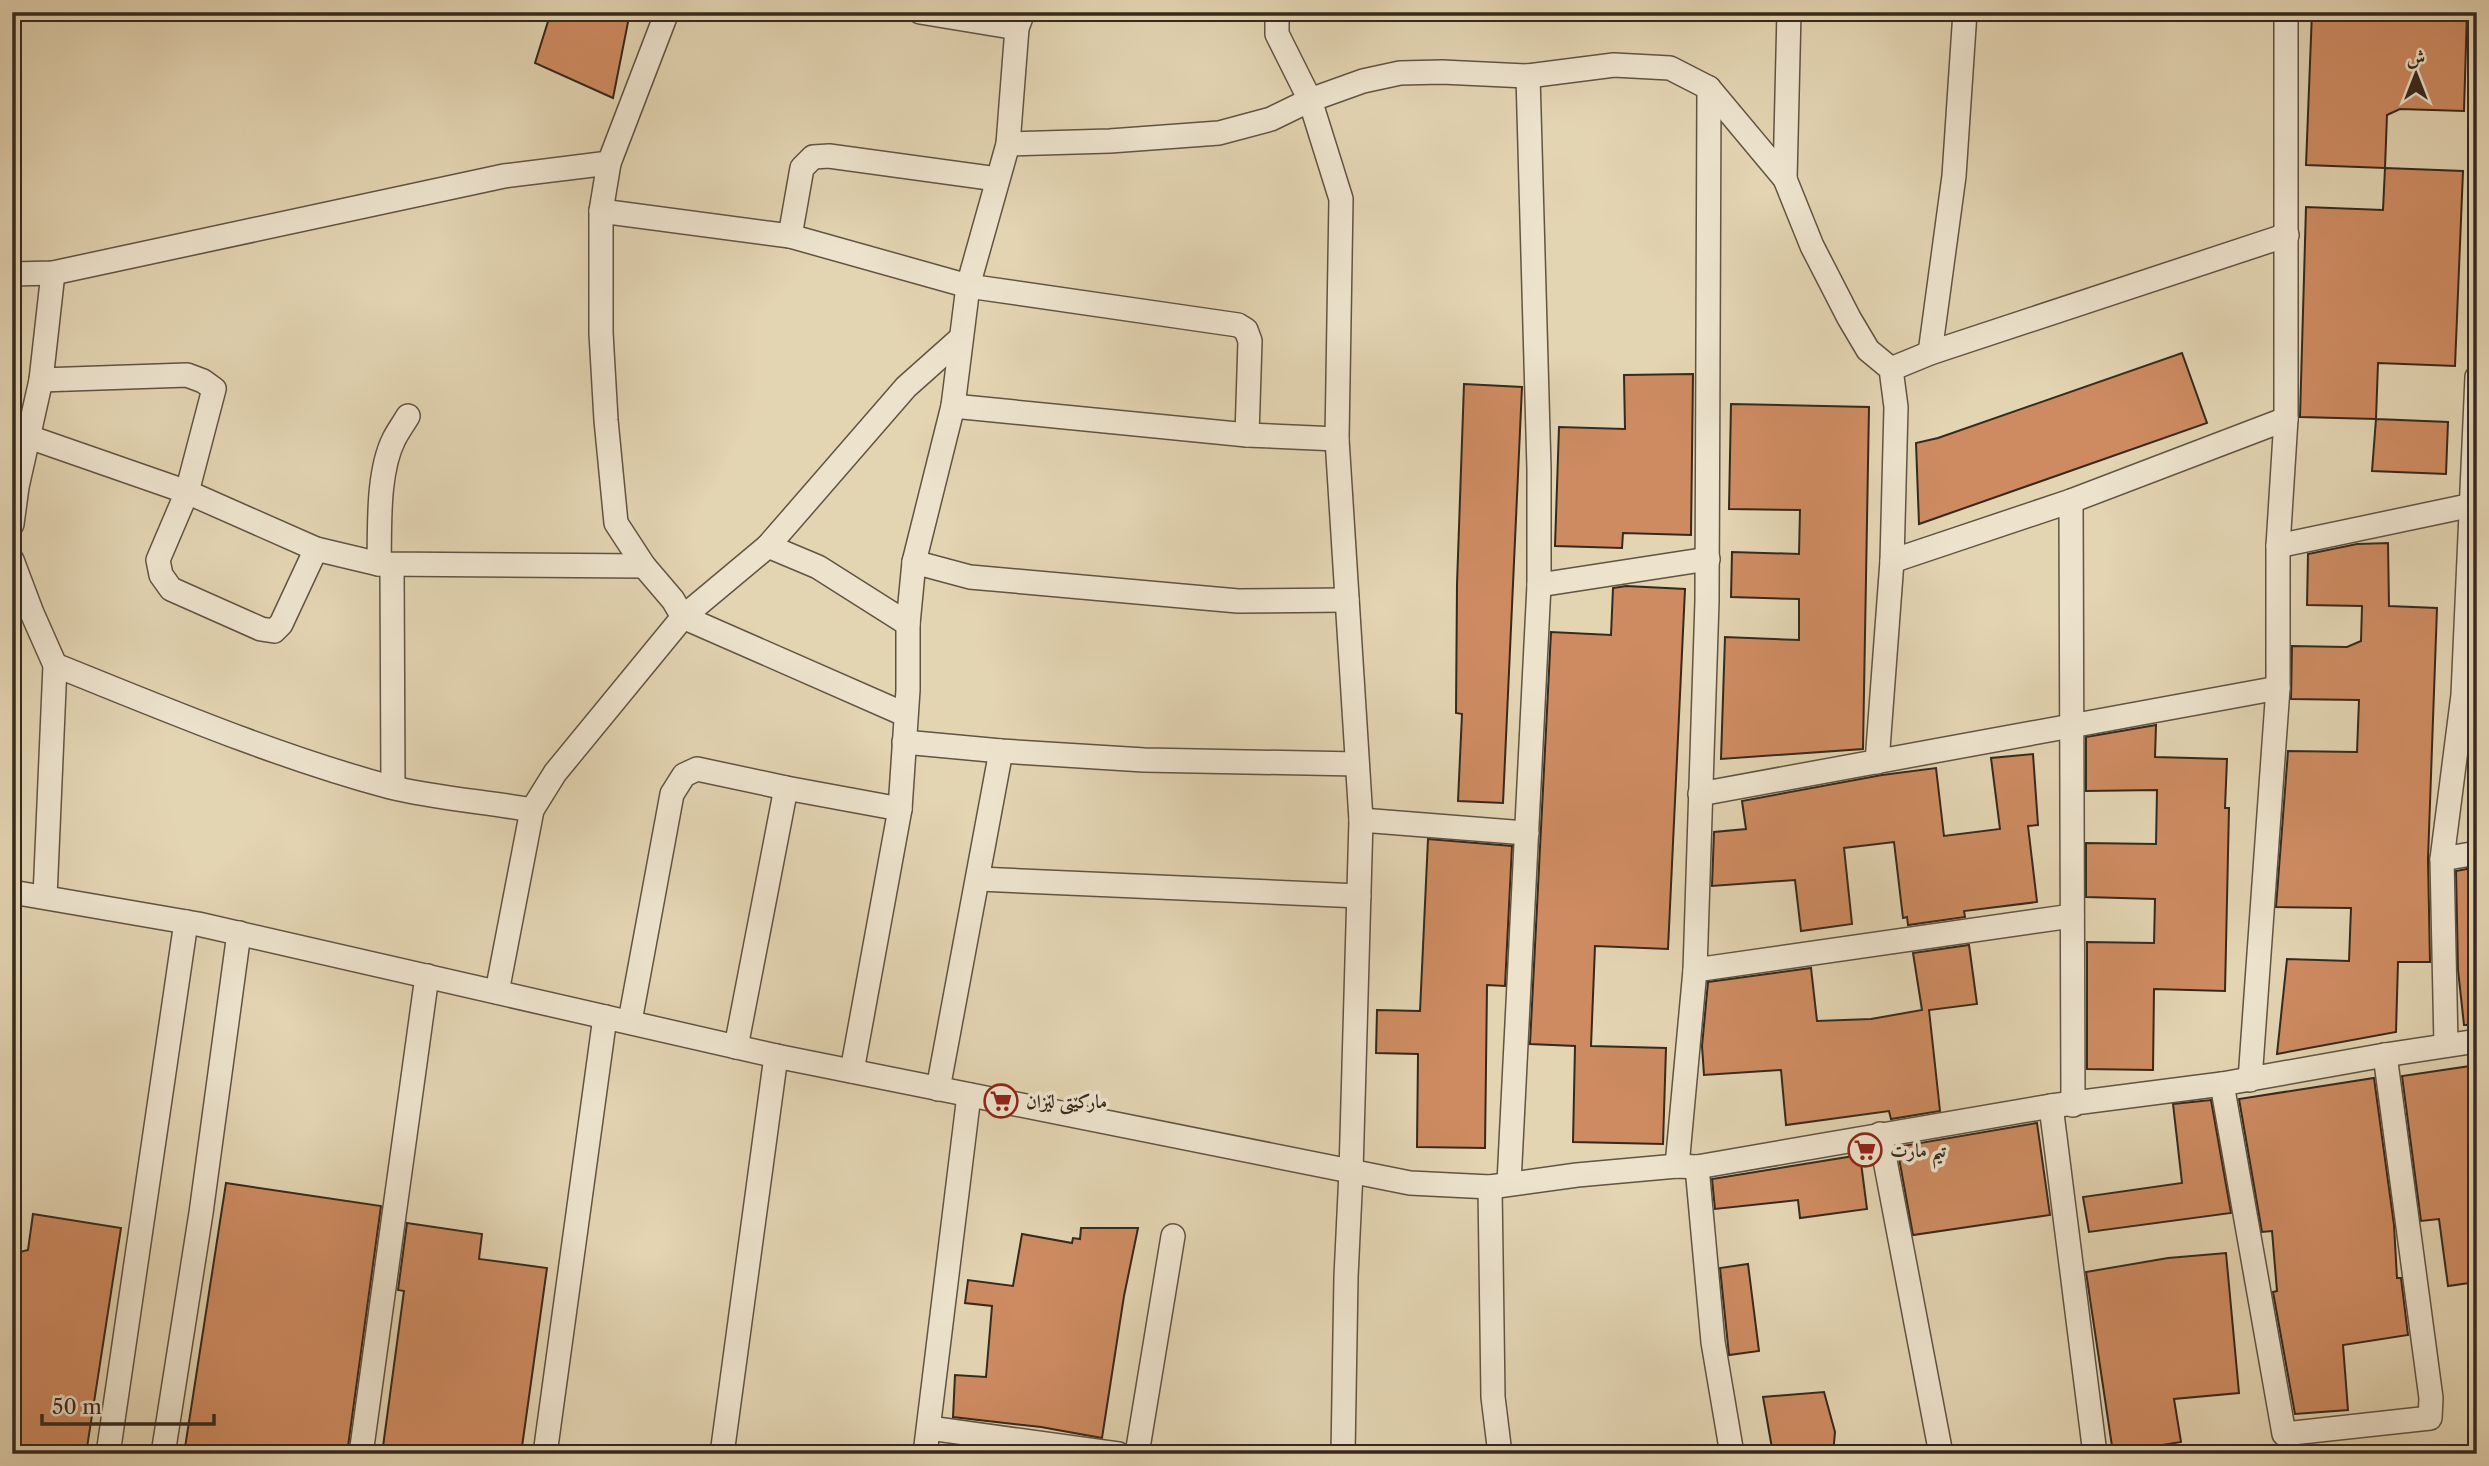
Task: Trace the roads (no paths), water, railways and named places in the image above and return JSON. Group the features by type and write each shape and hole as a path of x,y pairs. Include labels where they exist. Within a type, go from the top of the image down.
{"street":[{"path":"667,12 609,163 601,211 601,333 616,523 644,566 684,617 904,714"},
{"path":"852,1071 900,809 904,714 908,690 908,624 914,562 953,406 968,286 1008,144 1020,20 920,12"},
{"path":"1277,12 1277,34 1310,100 1341,199 1337,439 1361,820 1343,1454"},
{"path":"1785,179 1789,12"},
{"path":"1930,353 1954,176 1965,12"},
{"path":"2250,1080 2278,688 2278,546 2286,419 2286,12"},
{"path":"1008,144 1087,142 1219,133 1271,119 1310,100 1363,81 1400,73 1528,76 1614,65 1670,68 1709,88 1785,179 1812,246 1849,318 1868,350 1891,369 1896,407 1892,561 1877,762"},
{"path":"1500,1454 1493,1397 1499,1185 1527,833 1539,585 1539,469 1528,76"},
{"path":"1709,88 1708,559 1687,1167 1732,1454"},
{"path":"790,236 802,167 813,157 829,156 997,178"},
{"path":"12,274 52,272 504,176 609,163"},
{"path":"601,211 790,236 968,286 1237,325 1245,330 1250,341 1247,435"},
{"path":"1891,369 1930,353 2287,235"},
{"path":"12,524 16,487 41,380 52,272"},
{"path":"497,992 532,810 555,773 684,617 768,546 906,387 961,338"},
{"path":"41,380 187,375 203,380 214,388 187,492 158,560 161,575 171,589 261,629 274,631 281,624 316,549"},
{"path":"2446,1045 2442,859 2470,694 2477,377"},
{"path":"953,406 1247,435 1337,439"},
{"path":"393,788 382,495 393,441 408,415"},
{"path":"1892,561 2071,501 2286,419"},
{"path":"29,437 187,492 316,549 385,565 644,566"},
{"path":"2071,501 2072,916 2062,1105 2095,1454"},
{"path":"2278,546 2473,504"},
{"path":"768,546 818,567 908,624"},
{"path":"1539,585 1708,559"},
{"path":"12,560 55,665 45,897"},
{"path":"914,562 970,577 1238,601 1347,600"},
{"path":"55,665 225,733 393,788 532,810"},
{"path":"1700,794 2278,688"},
{"path":"904,742 1144,760 1357,764"},
{"path":"938,1089 1001,751"},
{"path":"630,1021 672,793 684,775 697,769 900,809"},
{"path":"736,1047 786,788"},
{"path":"1361,820 1527,833"},
{"path":"2442,859 2477,853"},
{"path":"979,880 1359,896"},
{"path":"12,891 239,933 776,1056 1410,1183 1499,1185 1687,1167 1818,1148 1880,1134 2062,1105 2250,1080 2477,1041"},
{"path":"1695,970 2072,916"},
{"path":"108,1454 186,922"},
{"path":"163,1454 201,1213 239,933"},
{"path":"361,1454 427,976"},
{"path":"545,1454 605,1017"},
{"path":"2222,1084 2284,1434 2430,1418 2431,1398 2385,1055"},
{"path":"722,1454 776,1056"},
{"path":"925,1454 968,1095"},
{"path":"1880,1134 1941,1454"},
{"path":"1137,1454 1173,1236"},
{"path":"929,1428 1118,1454"}],"place":[{"name":"مارکێتی لێزان","path":"1001,1101"},
{"name":"تيم مارت","path":"1865,1150"}]}
